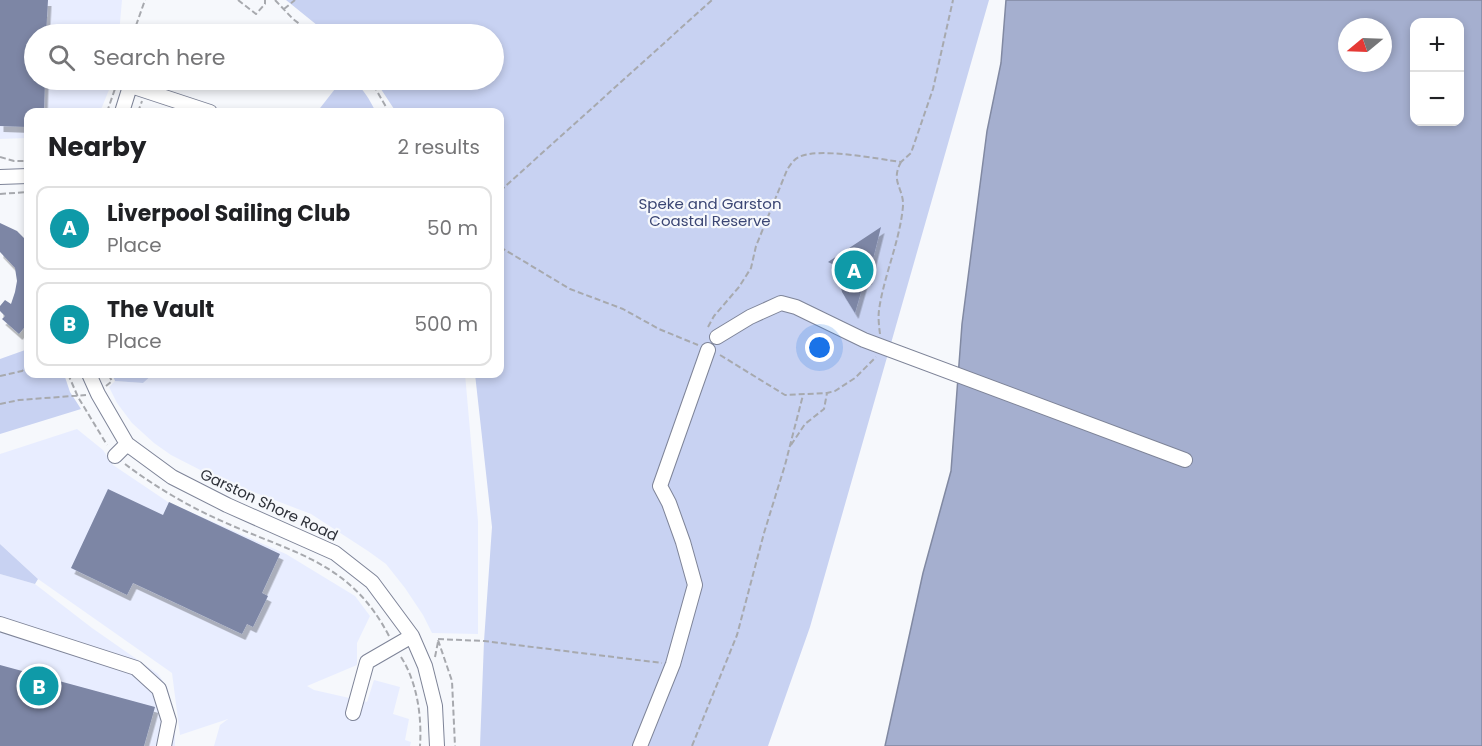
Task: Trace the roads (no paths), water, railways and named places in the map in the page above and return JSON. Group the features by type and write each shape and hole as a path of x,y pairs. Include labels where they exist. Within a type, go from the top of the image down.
{"street":[{"path":"123,108 126,90"},
{"path":"149,90 199,108"},
{"path":"0,177 24,176"},
{"path":"717,337 750,317 781,303 796,307 864,340 1185,460"},
{"path":"640,746 673,664 695,585 683,542 669,503 660,486 708,350"},
{"name":"Garston Shore Road","path":"91,378 127,444 172,477 227,505 335,553 372,582 412,636 425,666 435,706 437,746"},
{"path":"115,456 127,444"},
{"path":"0,624 136,668 159,689 169,721 164,746"},
{"path":"352,713 367,662 412,636"}],"place":[{"name":"Liverpool Sailing Club","path":"854,270"},
{"name":"The Vault","path":"39,686"}],"park label":[{"name":"Speke and Garston Coastal Reserve","path":"710,212"}]}
